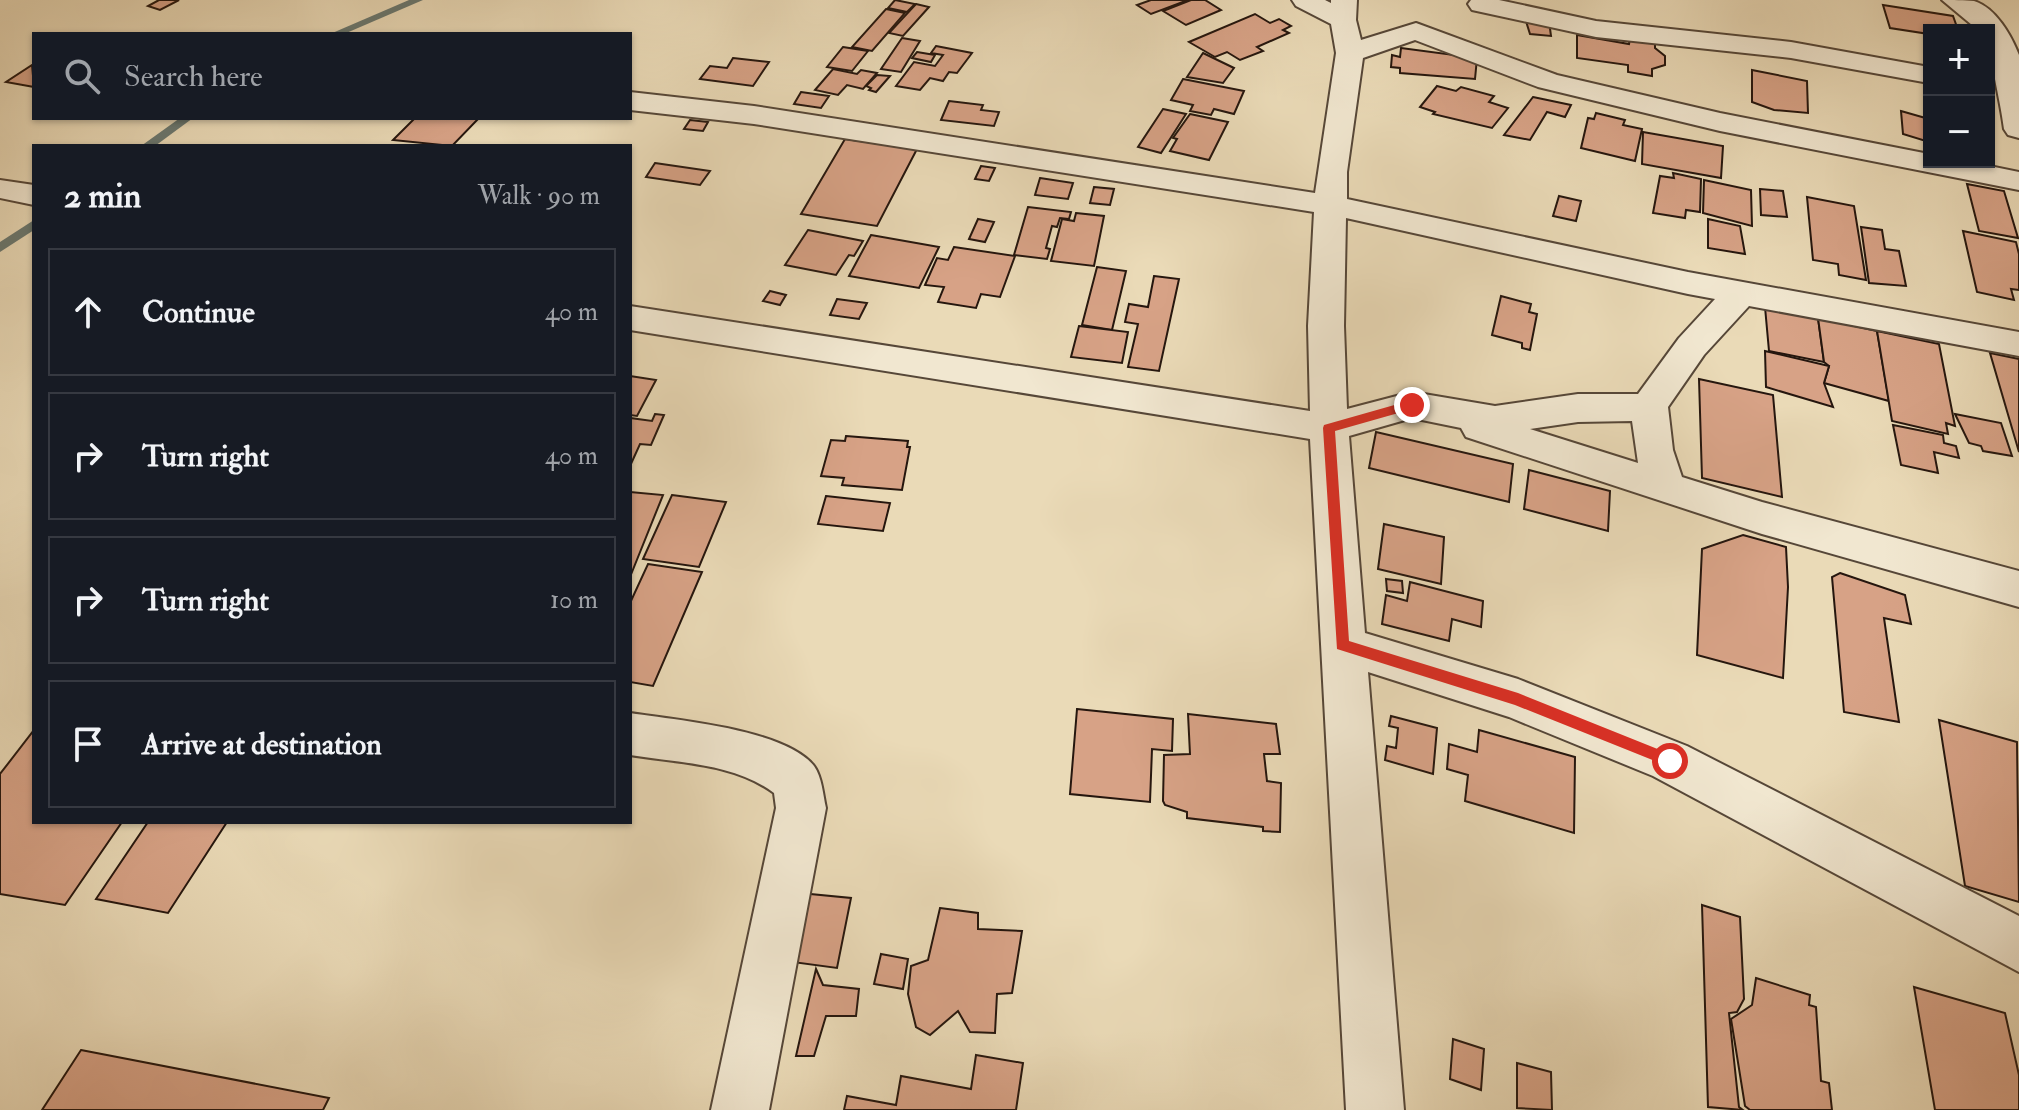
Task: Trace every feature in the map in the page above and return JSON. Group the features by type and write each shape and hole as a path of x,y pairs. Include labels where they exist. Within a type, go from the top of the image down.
{"street":[{"path":"1305,0 1344,10 1350,53 1332,172 1326,326 1342,645 1375,1110"},
{"path":"1955,0 1983,19 2008,75 2019,129"},
{"path":"1350,53 1416,31 1452,26 1485,2 1596,29 1791,50 1923,74"},
{"path":"1416,31 1548,81 1720,122 2019,181"},
{"path":"632,101 754,115 1331,205 1742,293 2019,344"},
{"path":"1666,489 1654,450 1649,407 1677,361 1742,293"},
{"path":"632,318 1329,428 1412,405 1495,420 1578,408 1649,407"},
{"path":"1412,405 1666,489 2019,589"},
{"path":"1342,645 1518,699 1670,761 2019,945"},
{"path":"632,734 732,750 770,762 796,781 801,808 797,834 740,1110"}],"building":[{"path":"159,0 179,0 160,10 148,6"},
{"path":"895,0 915,4 907,12 888,8"},
{"path":"1151,0 1188,0 1151,14 1137,5"},
{"path":"1191,0 1205,0 1221,10 1186,25 1163,11"},
{"path":"916,4 929,7 903,36 889,33"},
{"path":"1883,5 1953,16 1956,24 1923,24 1923,33 1890,28"},
{"path":"886,9 905,13 872,51 852,47"},
{"path":"1255,14 1270,23 1279,19 1291,26 1283,30 1289,33 1257,47 1263,51 1240,60 1227,52 1215,57 1189,42"},
{"path":"1525,18 1549,21 1551,36 1530,34"},
{"path":"1577,35 1629,44 1630,39 1655,41 1655,48 1665,56 1665,65 1652,69 1652,76 1628,72 1628,65 1577,58"},
{"path":"902,38 920,41 901,72 881,69"},
{"path":"936,46 972,53 957,73 949,72 943,81 930,78 920,90 896,86 914,62 935,66 943,55 931,53"},
{"path":"843,47 868,51 852,71 827,67"},
{"path":"1401,48 1477,58 1475,79 1400,73 1400,68 1391,67 1392,55 1400,57"},
{"path":"917,52 935,55 931,62 912,58"},
{"path":"1203,53 1234,68 1223,83 1187,77"},
{"path":"733,58 769,62 753,86 700,79 710,66 727,68"},
{"path":"32,65 32,87 6,82"},
{"path":"833,69 857,74 861,70 877,73 863,89 847,85 838,95 815,90"},
{"path":"1752,70 1807,81 1808,113 1774,110 1752,102"},
{"path":"877,75 890,76 876,92 866,86"},
{"path":"1183,79 1244,91 1234,114 1214,109 1211,115 1190,111 1193,105 1171,100"},
{"path":"1437,86 1456,91 1461,87 1494,96 1489,102 1508,108 1492,128 1433,114 1435,112 1420,107"},
{"path":"801,92 829,96 821,108 794,104"},
{"path":"1533,97 1571,105 1565,117 1547,112 1530,140 1504,135"},
{"path":"949,101 983,105 981,110 999,112 994,126 941,120"},
{"path":"1163,109 1186,114 1161,153 1138,147"},
{"path":"1901,111 1923,117 1923,140 1903,134"},
{"path":"1596,113 1625,120 1623,125 1642,129 1635,161 1581,148 1588,118 1594,119"},
{"path":"1190,114 1228,122 1209,160 1170,151 1177,139 1173,138"},
{"path":"413,120 477,120 454,144 393,140"},
{"path":"690,120 708,122 703,131 684,129"},
{"path":"1643,132 1723,146 1721,178 1642,164"},
{"path":"845,139 917,149 877,226 801,214"},
{"path":"655,163 710,171 700,185 646,177"},
{"path":"981,166 995,168 989,181 975,179"},
{"path":"1673,173 1701,179 1700,212 1686,210 1685,218 1653,213 1660,176 1674,178"},
{"path":"1040,178 1073,183 1068,199 1035,195"},
{"path":"1704,180 1751,190 1752,226 1703,213"},
{"path":"1967,184 2004,191 2018,238 1979,231"},
{"path":"1094,187 1114,189 1110,205 1090,203"},
{"path":"1760,189 1783,191 1787,217 1761,215"},
{"path":"1559,196 1581,201 1576,221 1553,216"},
{"path":"1807,197 1854,206 1866,280 1839,275 1838,264 1813,260"},
{"path":"1028,207 1071,212 1069,219 1060,218 1057,227 1052,226 1046,248 1050,249 1047,259 1014,255"},
{"path":"1076,213 1104,216 1094,266 1051,261 1062,219 1074,221"},
{"path":"978,219 994,222 985,242 969,239"},
{"path":"1708,219 1740,226 1745,254 1708,248"},
{"path":"1861,227 1882,230 1885,249 1899,251 1906,286 1869,283"},
{"path":"808,230 863,241 836,275 785,265"},
{"path":"1963,231 2016,242 2019,290 2011,289 2014,300 1977,292"},
{"path":"871,235 939,247 919,288 849,276"},
{"path":"954,247 1015,256 1000,297 981,294 976,308 938,302 944,287 925,285 937,258 948,260"},
{"path":"1097,267 1126,271 1112,330 1082,325"},
{"path":"1154,276 1179,279 1159,371 1128,367 1138,324 1125,322 1129,304 1148,307"},
{"path":"770,291 786,295 780,305 763,301"},
{"path":"1501,296 1531,304 1529,312 1537,314 1530,350 1522,348 1522,343 1492,335"},
{"path":"837,299 867,303 859,319 830,315"},
{"path":"1765,307 1818,318 1824,362 1769,351"},
{"path":"1818,318 1877,331 1889,401 1824,383 1829,366 1824,362"},
{"path":"1079,326 1128,332 1122,363 1071,357"},
{"path":"1877,331 1939,344 1955,426 1946,423 1948,434 1892,421"},
{"path":"1765,351 1829,366 1824,383 1833,407 1766,387"},
{"path":"1990,353 2019,359 2019,452"},
{"path":"632,376 656,380 637,416 632,415"},
{"path":"1699,379 1773,395 1782,497 1702,478"},
{"path":"655,414 664,415 651,445 640,444 632,462 632,418 652,421"},
{"path":"1955,414 2001,423 2012,456 1983,451 1981,446 1969,443"},
{"path":"1893,425 1943,435 1944,443 1956,446 1959,458 1934,452 1938,473 1901,465"},
{"path":"1376,432 1513,464 1509,502 1369,468"},
{"path":"846,436 908,441 907,447 910,447 902,490 842,485 844,478 821,476 831,440 845,441"},
{"path":"1529,470 1610,491 1608,531 1524,509"},
{"path":"632,492 663,495 632,572"},
{"path":"672,495 726,502 699,567 643,559"},
{"path":"826,496 890,503 883,531 818,524"},
{"path":"1384,524 1444,537 1441,584 1378,569"},
{"path":"1743,535 1786,547 1788,587 1783,678 1697,655 1702,549"},
{"path":"648,564 702,572 653,686 632,682 632,599"},
{"path":"1840,573 1905,595 1911,624 1884,618 1899,722 1844,712 1832,577"},
{"path":"1386,579 1402,581 1403,593 1387,591"},
{"path":"1410,582 1483,601 1481,627 1452,619 1449,641 1382,624 1386,595 1407,601"},
{"path":"1077,709 1173,719 1172,751 1152,749 1150,802 1070,794"},
{"path":"1188,714 1276,724 1280,754 1264,754 1267,781 1281,783 1280,832 1263,831 1263,827 1187,818 1187,812 1165,805 1164,755 1190,754"},
{"path":"1391,716 1437,728 1433,774 1385,760 1387,746 1396,748 1398,728 1389,726"},
{"path":"1939,720 2017,742 2019,902 1965,886"},
{"path":"1479,730 1575,757 1574,833 1465,801 1468,775 1447,769 1449,744 1477,752"},
{"path":"32,733 32,824 121,824 65,905 0,894 0,774"},
{"path":"147,824 226,824 168,913 96,899"},
{"path":"800,893 851,898 837,968 785,961"},
{"path":"1702,905 1740,917 1744,999 1737,1012 1729,1013 1739,1107 1743,1110 1708,1107"},
{"path":"940,908 978,913 978,929 1022,931 1012,993 997,994 995,1033 970,1032 958,1011 930,1035 916,1027 908,994 911,966 928,960"},
{"path":"881,954 908,959 903,989 874,984"},
{"path":"816,969 823,985 859,989 856,1016 826,1016 814,1056 796,1056"},
{"path":"1756,978 1810,995 1809,1005 1816,1007 1821,1081 1829,1083 1832,1110 1750,1110 1745,1106 1731,1019 1752,1005"},
{"path":"1914,987 2005,1013 2019,1075 2019,1110 1935,1110"},
{"path":"1453,1039 1484,1049 1481,1090 1450,1079"},
{"path":"81,1050 329,1098 323,1110 42,1110"},
{"path":"976,1055 1023,1063 1016,1110 844,1110 847,1096 896,1105 901,1076 971,1089"},
{"path":"1517,1063 1551,1072 1552,1110 1517,1108"}],"waterway":[{"path":"340,32 418,0"},
{"path":"150,144 184,120"},
{"path":"0,248 32,225"}],"route":[{"path":"1412,405 1329,428 1342,645 1518,699 1670,761"}]}
